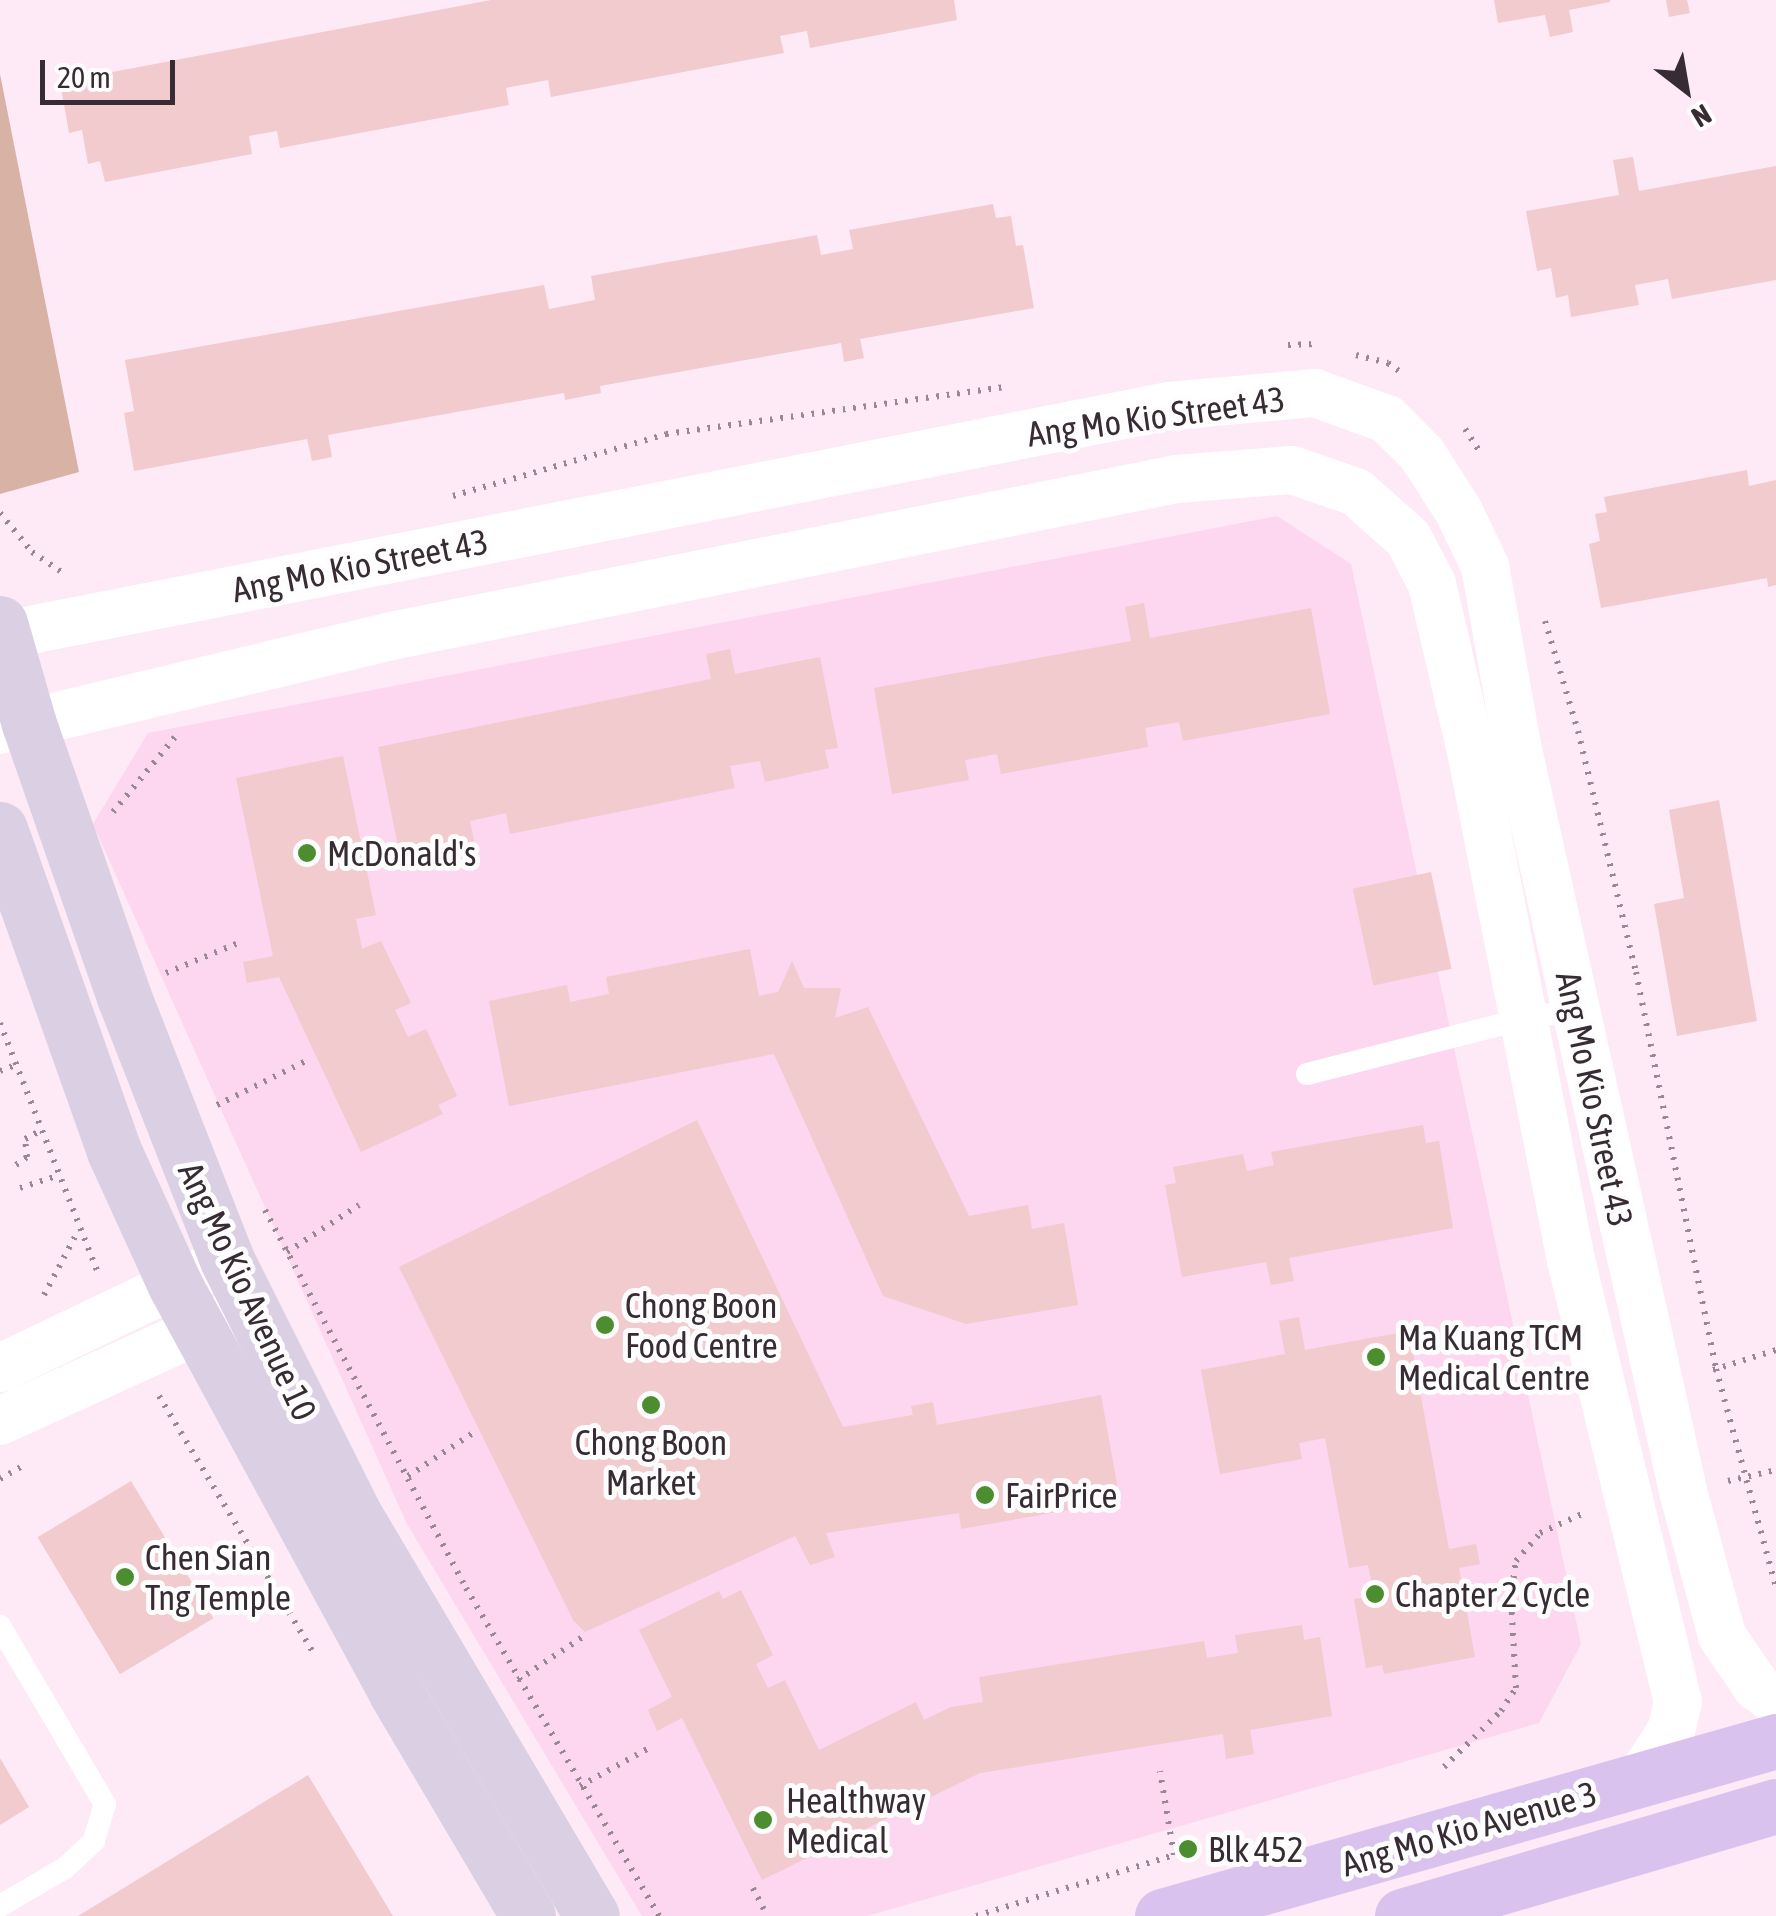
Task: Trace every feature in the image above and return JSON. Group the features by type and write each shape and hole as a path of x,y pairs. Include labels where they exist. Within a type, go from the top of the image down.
{"main road":[{"name":"Ang Mo Kio Avenue 10","path":"1,631 15,727 238,1283 362,1528 592,1916"},
{"name":"Ang Mo Kio Avenue 10","path":"0,829 114,1150 187,1308 394,1691 528,1916"},
{"name":"Ang Mo Kio Avenue 3","path":"1162,1916 1776,1740"},
{"name":"Ang Mo Kio Avenue 3","path":"1402,1916 1776,1806"}],"street":[{"name":"Ang Mo Kio Street 43","path":"1,631 1168,406 1314,393 1387,419 1422,454 1458,510 1485,566 1494,751 1526,1018 1571,1260 1678,1701 1671,1731 1640,1779"},
{"name":"Ang Mo Kio Street 43","path":"15,727 413,632 1177,479 1292,470 1356,492 1408,538 1432,584 1494,751 1576,1010 1660,1386 1722,1636 1757,1687 1776,1701"},
{"path":"0,1421 187,1308 238,1283"},
{"path":"0,1368 187,1308"}],"lane":[{"path":"1308,1074 1526,1018 1576,1010"},
{"path":"0,1626 106,1804 94,1841 66,1868 0,1906"}],"path":[{"path":"1270,348 1307,342 1323,346"},
{"path":"1340,350 1388,363 1402,374"},
{"path":"441,500 666,434 1022,385"},
{"path":"1454,416 1482,456"},
{"path":"0,513 32,552 61,574 80,573"},
{"path":"1541,607 1578,731 1636,972 1716,1369 1776,1588"},
{"path":"108,816 177,735 188,732"},
{"path":"185,966 238,943"},
{"path":"214,1107 310,1059"},
{"path":"0,1071 16,1065"},
{"path":"205,1090 218,1117"},
{"path":"16,1165 26,1157 25,1139 40,1131"},
{"path":"20,1188 56,1176"},
{"path":"263,1206 518,1680 659,1916"},
{"path":"288,1252 360,1206"},
{"path":"36,1310 79,1230"},
{"path":"1660,1386 1776,1350"},
{"path":"408,1476 473,1433"},
{"path":"1743,1478 1776,1470"},
{"path":"1444,1767 1501,1710 1516,1688 1510,1598 1516,1561 1540,1532 1584,1513 1579,1494"},
{"path":"518,1680 584,1636"},
{"path":"580,1786 649,1748"},
{"path":"976,1916 1174,1855 1160,1771"},
{"path":"753,1888 767,1916"}],"shaded area":[{"path":"0,74 79,472 0,494"},
{"path":"1277,516 1351,564 1581,1644 1539,1723 867,1916 642,1916 407,1524 93,824 148,733"}],"building":[{"path":"491,0 954,0 957,20 810,48 807,31 780,36 784,53 551,97 548,80 506,88 509,105 280,148 277,131 249,136 252,154 105,182 100,161 88,164 82,130 69,133 60,82"},
{"path":"1494,0 1610,2 1569,10 1573,32 1550,37 1545,15 1498,23"},
{"path":"1666,0 1687,0 1690,13 1669,17"},
{"path":"1633,157 1639,191 1776,166 1776,280 1672,299 1668,279 1635,285 1639,305 1571,317 1568,295 1556,298 1551,268 1537,271 1526,211 1619,195 1613,160"},
{"path":"993,204 996,218 1011,216 1016,246 1023,245 1034,308 860,339 864,358 844,362 841,343 600,386 601,393 565,400 564,393 328,435 332,457 312,461 307,439 134,471 124,413 134,411 125,360 544,285 549,309 595,300 591,276 817,235 821,255 853,249 849,230"},
{"path":"1747,470 1749,486 1776,480 1776,585 1768,587 1767,578 1601,608 1589,544 1600,541 1595,514 1607,512 1604,497"},
{"path":"1144,603 1150,638 1311,608 1330,714 1183,741 1179,722 1145,728 1148,747 1001,774 997,754 965,760 969,780 892,794 874,688 1131,641 1125,607"},
{"path":"730,649 735,674 820,657 838,748 825,750 829,768 765,782 760,761 730,766 735,788 510,834 506,813 470,821 474,841 400,856 378,747 711,679 706,654"},
{"path":"343,756 376,915 356,919 362,949 381,941 411,1003 395,1010 408,1037 426,1029 457,1096 438,1105 443,1114 361,1152 279,977 247,983 243,962 273,956 236,778"},
{"path":"1719,800 1757,1021 1677,1036 1654,904 1684,898 1669,810"},
{"path":"1431,872 1452,969 1373,985 1353,889"},
{"path":"750,949 759,996 778,992 792,961 804,988 841,988 835,1018 868,1007 969,1216 1028,1205 1032,1229 1064,1223 1078,1305 966,1324 883,1296 774,1054 509,1106 489,1001 567,985 570,1002 609,994 606,977"},
{"path":"697,1120 843,1427 913,1415 911,1406 933,1402 937,1425 1101,1395 1120,1501 961,1529 959,1513 826,1533 835,1557 810,1565 795,1536 585,1632 573,1620 399,1267"},
{"path":"1423,1125 1426,1143 1439,1141 1453,1228 1289,1258 1294,1281 1271,1285 1266,1262 1182,1277 1165,1185 1176,1183 1173,1167 1243,1154 1247,1171 1274,1165 1271,1152"},
{"path":"1299,1317 1305,1350 1409,1331 1449,1549 1476,1544 1480,1564 1459,1568 1475,1657 1384,1674 1382,1665 1366,1668 1354,1599 1374,1596 1368,1565 1349,1568 1325,1438 1299,1443 1302,1459 1220,1474 1201,1370 1285,1354 1279,1321"},
{"name":"Chen Sian Tng Temple","path":"131,1481 213,1618 120,1674 38,1537"},
{"path":"741,1590 773,1655 756,1664 768,1688 785,1680 819,1750 916,1702 924,1720 951,1707 983,1702 979,1677 1204,1641 1207,1658 1238,1653 1235,1635 1302,1625 1304,1640 1320,1637 1332,1716 1250,1730 1254,1754 1226,1759 1223,1734 980,1773 762,1880 682,1718 657,1731 648,1710 672,1697 639,1630 719,1591 723,1599"},
{"path":"0,1758 29,1807 0,1825"},
{"path":"308,1775 393,1916 78,1916 202,1840"}],"place":[{"name":"McDonald's","path":"307,853"},
{"name":"Chong Boon Food Centre","path":"605,1325"},
{"name":"Ma Kuang TCM Medical Centre","path":"1376,1357"},
{"name":"Chong Boon Market","path":"651,1405"},
{"name":"FairPrice","path":"985,1495"},
{"name":"Chen Sian Tng Temple","path":"125,1577"},
{"name":"Chapter 2 Cycle","path":"1375,1594"},
{"name":"Healthway Medical","path":"763,1820"},
{"name":"Blk 452","path":"1188,1849"}]}
